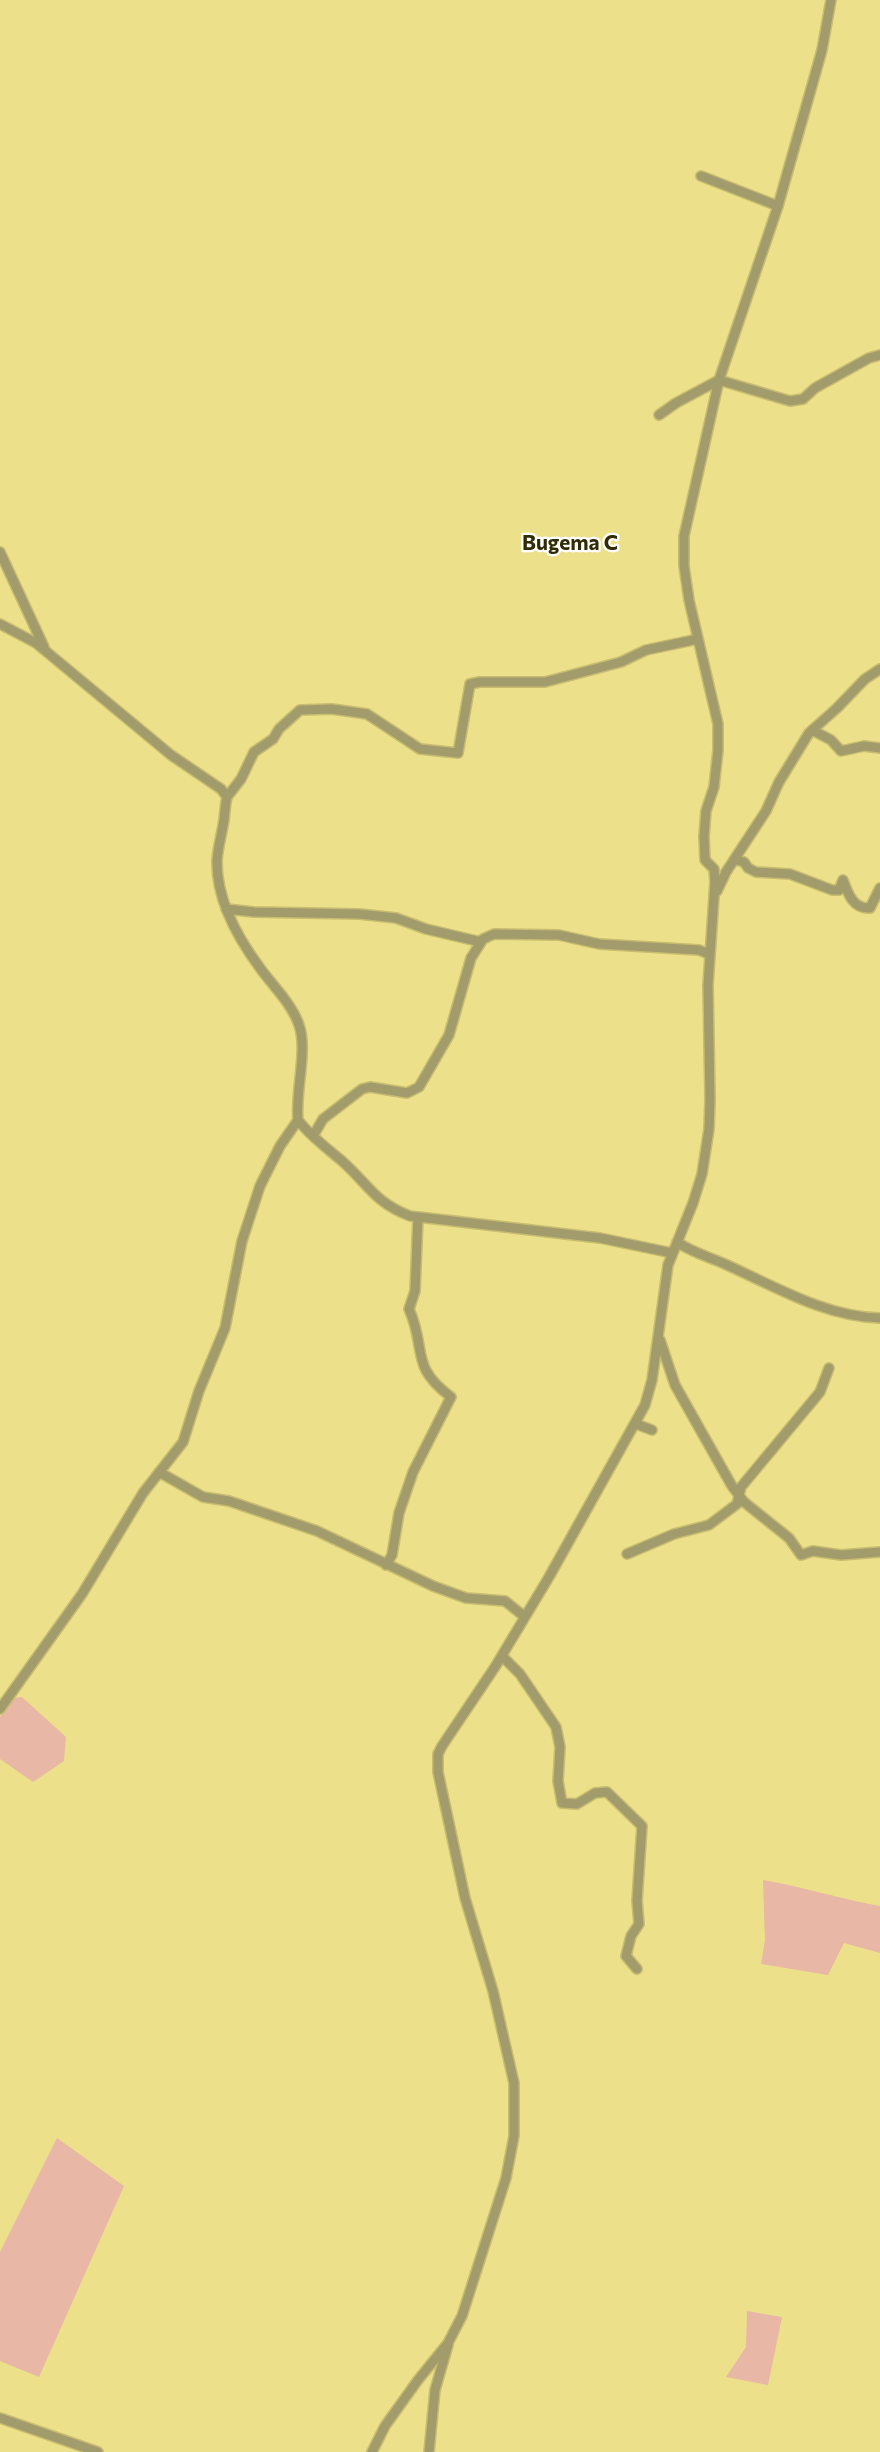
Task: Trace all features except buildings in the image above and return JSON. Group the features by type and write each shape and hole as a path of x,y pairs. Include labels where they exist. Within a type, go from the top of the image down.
{"street":[{"path":"429,2452 435,2390 448,2343 470,2298 506,2178 514,2136 516,2102 514,2083 493,1991 465,1898 438,1772 438,1754 502,1656 636,1424 649,1394 663,1294 672,1253 700,1183 709,1129 711,1071 709,954 716,896 714,869 705,860 704,836 706,811 714,787 718,724 684,566 684,536 719,380 778,206 822,50 831,0"},
{"path":"700,176 778,206"},
{"path":"659,415 719,380 795,402 803,399 815,388 880,355"},
{"path":"0,552 46,651"},
{"path":"0,624 36,643 171,754 221,789 227,797"},
{"path":"0,1709 82,1594 116,1536 183,1442 199,1391 225,1328 242,1241 260,1186 280,1146 297,1120 300,1026 291,1009 256,963 226,909 218,880 217,858 227,797 235,789 254,752 273,739 279,729 300,710 332,709 367,714 420,750 458,753 470,684 545,682 621,662 646,650 698,639"},
{"path":"716,896 726,872 766,811 784,772 812,730 865,680 880,669"},
{"path":"812,730 831,740 841,752 864,747 880,748"},
{"path":"736,860 744,862 748,868 756,872 790,874 832,890 839,890 843,880 853,903 861,908 870,908 880,888"},
{"path":"226,909 254,912 359,914 396,918 426,929 481,942"},
{"path":"313,1136 322,1119 362,1089 370,1087 406,1093 419,1086 449,1035 467,969 481,942 494,934 559,935 588,943 699,950 709,954"},
{"path":"297,1120 343,1162 379,1200 396,1210 418,1217 572,1234 672,1253"},
{"path":"386,1565 392,1555 399,1513 413,1472 451,1397 429,1378 418,1349 416,1323 409,1309 414,1291 418,1217"},
{"path":"676,1242 692,1253 715,1260 810,1303 852,1316 880,1318"},
{"path":"658,1335 675,1385 740,1497 789,1538 801,1555 813,1551 842,1555 880,1552"},
{"path":"627,1554 674,1534 709,1525 734,1507 740,1497 741,1487 819,1392 829,1368"},
{"path":"636,1424 652,1430"},
{"path":"159,1473 203,1497 228,1501 292,1521 349,1545 386,1565 466,1598 505,1601 525,1617"},
{"path":"502,1656 520,1674 556,1727 560,1747 558,1780 562,1803 577,1804 595,1793 607,1792 642,1826 637,1901 639,1924 631,1936 626,1956 637,1969"},
{"path":"372,2452 385,2426 417,2380 448,2343"},
{"path":"0,2418 98,2452"}],"shaded area":[{"path":"22,1697 66,1737 64,1761 33,1782 0,1759 0,1717 15,1698"},
{"path":"763,1880 880,1906 880,1953 844,1943 828,1975 761,1964 765,1940"},
{"path":"57,2138 124,2186 39,2377 0,2361 0,2252"},
{"path":"747,2311 782,2317 768,2385 726,2377 746,2347"}],"district":[{"name":"Bugema C","path":"570,543"}]}
